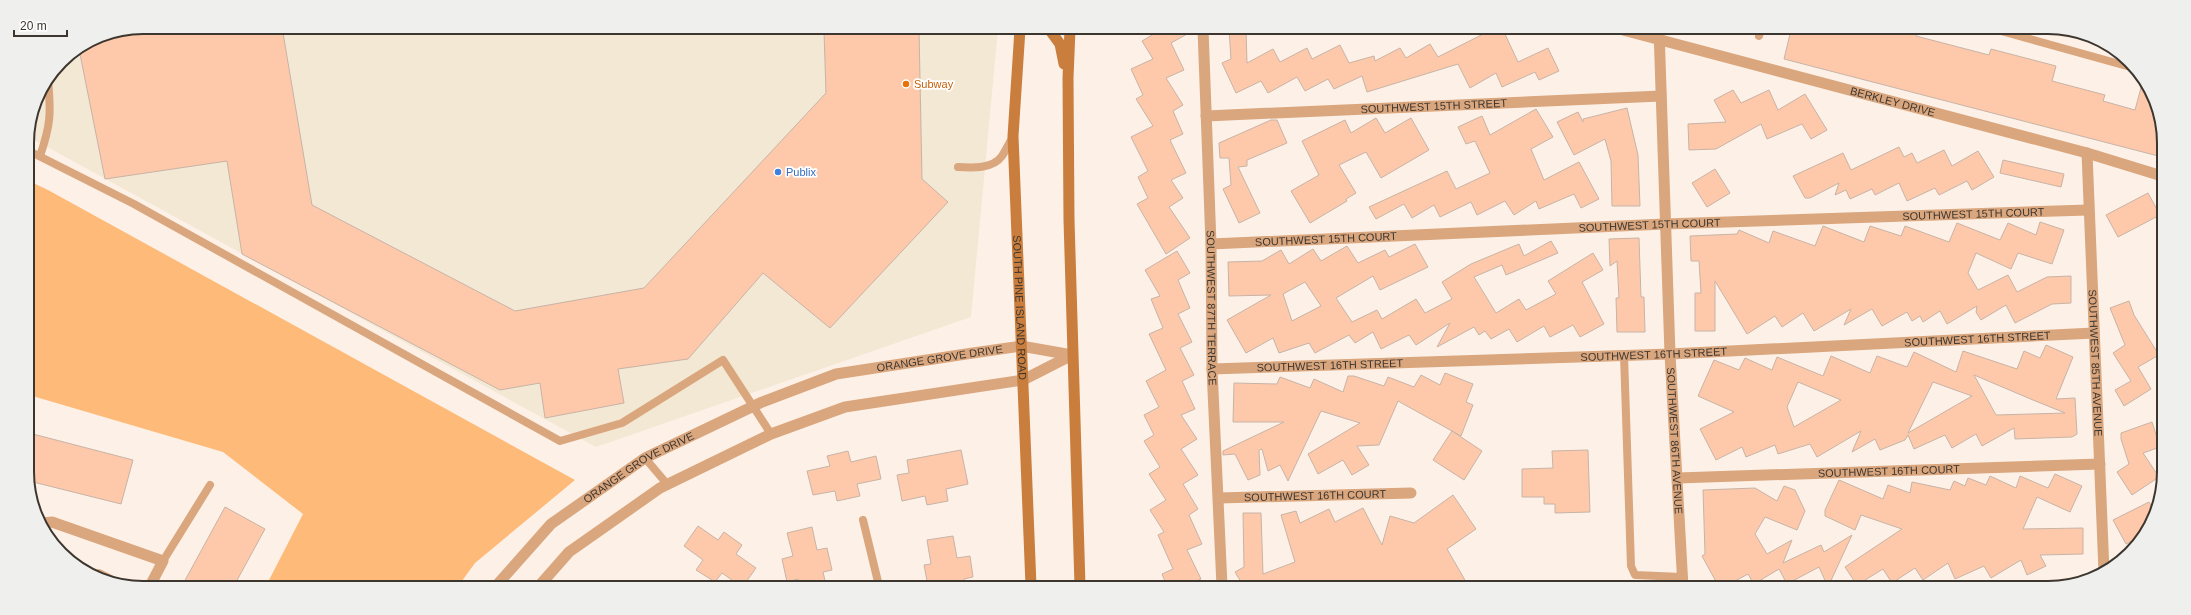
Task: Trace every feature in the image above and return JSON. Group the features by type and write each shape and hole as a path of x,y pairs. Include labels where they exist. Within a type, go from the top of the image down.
{"main road":[{"name":"SOUTH PINE ISLAND ROAD","path":"1019,34 1013,136 1031,581"},
{"path":"1053,34 1060,44 1068,78"},
{"path":"1070,34 1068,78 1072,355 1080,581"}],"street":[{"name":"SOUTHWEST 87TH TERRACE","path":"1202,34 1211,244 1212,368 1222,581"},
{"name":"SOUTHWEST 86TH AVENUE","path":"1659,35 1670,354 1678,478 1682,581"},
{"name":"BERKLEY DRIVE","path":"1659,35 2157,175"},
{"name":"SOUTHWEST 15TH STREET","path":"1206,116 1661,96"},
{"name":"SOUTHWEST 85TH AVENUE","path":"2087,154 2088,210 2104,565"},
{"name":"SOUTHWEST 15TH COURT","path":"1211,244 1665,224 2088,210"},
{"name":"SOUTHWEST 16TH STREET","path":"1212,368 1670,354 2094,333"},
{"name":"ORANGE GROVE DRIVE","path":"501,581 551,524 645,458 753,406 836,374 1021,346 1072,355"},
{"path":"544,581 569,552 667,484 771,434 845,407 1023,380 1072,355"},
{"name":"SOUTHWEST 16TH COURT","path":"1678,478 2100,464"},
{"name":"SOUTHWEST 16TH COURT","path":"1219,498 1411,493"},
{"path":"47,523 52,522 163,561 153,581"}],"lane":[{"path":"2012,34 2124,65"},
{"path":"40,156 50,128 51,112 49,88"},
{"path":"958,168 977,168 991,164 1001,157 1013,136"},
{"path":"34,153 134,204 560,441 622,423 723,360 771,434"},
{"path":"1624,355 1631,566 1635,575 1675,581"},
{"path":"645,458 667,484"},
{"path":"163,561 210,485"},
{"path":"863,520 878,581"}],"shaded area":[{"path":"136,34 998,34 971,317 596,447 34,140 35,129 42,102 52,83 66,66 83,52 102,42 122,36"},
{"path":"34,183 575,480 475,563 462,581 269,581 303,514 223,452 34,396"}],"building":[{"path":"136,34 283,34 312,205 515,311 644,288 826,93 824,34 919,34 922,179 948,202 830,328 763,273 688,359 618,369 624,403 545,418 540,383 500,390 242,254 227,161 105,179 80,54 83,52 102,42 122,36"},
{"path":"1154,34 1187,34 1171,43 1184,70 1166,78 1183,105 1173,111 1183,134 1170,140 1186,173 1171,180 1183,198 1169,207 1190,238 1166,254 1137,204 1148,198 1138,177 1148,171 1131,137 1153,126 1136,99 1143,95 1131,69 1153,59 1142,41"},
{"path":"1229,34 1246,34 1247,63 1273,49 1280,62 1307,48 1312,59 1340,45 1349,63 1374,56 1375,61 1400,48 1406,58 1430,44 1438,57 1483,34 1505,34 1518,62 1548,48 1559,71 1539,80 1535,72 1502,87 1496,73 1470,88 1458,64 1367,92 1362,76 1334,89 1328,79 1305,91 1297,77 1268,93 1261,81 1236,93 1222,63 1231,59"},
{"path":"1790,34 1917,34 1916,36 1989,55 1991,49 2056,66 2052,81 2105,95 2103,101 2135,110 2141,88 2149,102 2155,122 2157,156 1784,59"},
{"path":"1733,90 1741,103 1769,90 1778,110 1805,94 1827,130 1811,139 1802,124 1767,139 1761,124 1716,149 1689,150 1688,124 1726,122 1714,100"},
{"path":"1627,108 1638,155 1640,206 1612,206 1611,161 1605,139 1574,155 1557,122 1578,112 1583,122 1583,119"},
{"path":"1536,109 1553,137 1531,149 1544,180 1579,162 1599,199 1581,208 1574,194 1539,209 1536,201 1514,215 1505,201 1477,215 1471,202 1440,217 1434,205 1412,218 1404,204 1376,219 1369,207 1447,171 1456,189 1490,173 1475,141 1466,144 1458,127 1482,116 1490,135"},
{"path":"1376,118 1385,133 1411,118 1429,150 1381,178 1366,152 1339,165 1356,193 1346,199 1347,201 1310,223 1291,191 1319,175 1302,141 1345,120 1351,133"},
{"path":"1271,120 1277,120 1287,143 1247,160 1247,166 1238,167 1260,213 1239,223 1223,189 1231,185 1229,158 1220,158 1219,143"},
{"path":"1899,147 1904,157 1912,153 1917,163 1944,150 1952,166 1978,151 1994,177 1972,190 1967,181 1939,195 1935,188 1907,201 1899,183 1875,195 1872,189 1850,199 1846,190 1835,195 1839,183 1810,198 1805,198 1793,176 1843,153 1851,170"},
{"path":"2003,160 2064,174 2061,187 2000,173"},
{"path":"1715,169 1730,193 1707,207 1692,183"},
{"path":"2148,193 2157,210 2157,217 2118,237 2106,215"},
{"path":"2040,222 2064,230 2052,264 2018,253 2011,269 1976,253 1968,273 1978,290 2008,275 2017,292 2047,277 2071,276 2071,303 2052,304 2015,323 2006,305 1981,320 1976,312 1977,306 1947,324 1940,311 1923,322 1920,316 1912,321 1907,312 1882,326 1872,309 1844,325 1851,309 1814,331 1803,313 1782,327 1775,316 1747,334 1715,281 1715,331 1695,331 1695,293 1701,293 1699,261 1691,261 1690,236 1737,234 1739,230 1769,243 1773,231 1815,246 1823,226 1864,242 1870,226 1901,236 1905,226 1949,242 1957,223 2000,240 2008,223 2036,235"},
{"path":"1639,238 1641,297 1644,297 1645,332 1617,332 1616,298 1619,298 1617,261 1610,266 1609,239"},
{"path":"1551,241 1558,253 1506,275 1502,265 1474,277 1496,313 1519,299 1526,310 1556,294 1548,281 1593,253 1603,270 1582,282 1604,324 1580,337 1573,325 1550,337 1544,326 1517,342 1509,329 1491,339 1485,331 1479,335 1474,327 1437,347 1450,323 1416,345 1409,335 1381,349 1373,332 1355,343 1349,335 1315,353 1309,343 1279,353 1273,338 1246,353 1227,320 1271,295 1229,296 1228,262 1262,261 1281,250 1289,264 1313,249 1321,261 1347,246 1358,263 1385,250 1389,257 1415,244 1428,267 1380,290 1373,276 1336,298 1352,322 1377,310 1382,319 1416,299 1425,313 1452,299 1442,282 1471,264 1519,244 1524,256","holes":["1305,282 1321,306 1292,321 1283,294"]},
{"path":"1177,251 1190,273 1178,280 1190,308 1178,314 1192,342 1180,348 1194,375 1182,381 1195,409 1181,415 1197,439 1181,449 1198,475 1183,484 1198,509 1189,515 1202,544 1187,550 1201,579 1196,581 1165,581 1162,574 1173,569 1158,535 1164,532 1150,510 1166,500 1149,474 1160,467 1144,441 1154,435 1144,415 1159,407 1146,381 1166,370 1149,334 1163,328 1151,299 1160,296 1145,270"},
{"path":"2129,301 2134,315 2157,352 2157,356 2138,367 2151,389 2124,406 2115,390 2131,381 2113,353 2125,345 2110,308"},
{"path":"2046,345 2073,357 2056,399 2075,398 2077,434 2072,437 2015,439 2014,428 1982,446 1976,434 1952,448 1945,435 1914,449 1908,435 1905,440 1880,450 1875,439 1852,452 1861,431 1817,457 1810,444 1778,454 1775,445 1746,457 1742,447 1716,460 1700,429 1734,412 1698,396 1714,360 1739,370 1745,358 1772,370 1777,357 1823,376 1831,356 1870,373 1877,356 1907,367 1914,352 1956,372 1963,351 2017,369 2024,351 2040,358","holes":["1974,375 2033,400 2065,413 1996,415","1798,382 1841,400 1794,427 1787,407","1933,382 1972,396 1908,433"]},
{"path":"1445,373 1473,384 1466,402 1473,405 1461,436 1398,401 1379,445 1357,446 1369,465 1352,475 1343,460 1318,474 1308,454 1360,423 1321,411 1288,481 1280,465 1268,471 1262,449 1259,450 1260,475 1248,480 1235,454 1223,455 1223,451 1284,422 1233,422 1234,383 1277,384 1280,377 1310,388 1314,379 1343,392 1348,376 1354,376 1384,386 1388,377 1414,387 1421,375 1440,385"},
{"path":"2152,422 2157,438 2157,448 2143,453 2157,474 2157,479 2132,495 2117,472 2129,464 2121,439 2121,433"},
{"path":"1452,431 1482,451 1464,480 1433,460"},
{"path":"34,434 133,460 121,504 34,482"},
{"path":"961,450 968,484 946,489 948,501 927,505 925,496 902,501 897,475 909,473 907,460"},
{"path":"1588,450 1590,512 1555,513 1555,504 1544,504 1544,497 1522,497 1522,469 1553,468 1552,451"},
{"path":"848,451 851,462 876,456 881,479 857,484 860,496 837,501 835,491 813,495 807,471 830,466 827,456"},
{"path":"2055,474 2082,486 2070,512 2037,497 2023,529 2083,528 2083,554 2040,555 2046,566 2027,575 2021,560 1991,578 1984,566 1955,579 1948,563 1923,580 1915,568 1895,581 1891,581 1883,569 1864,581 1854,581 1845,567 1902,529 1861,515 1855,530 1825,516 1825,510 1839,480 1883,499 1888,485 1910,493 1912,482 1950,490 1954,481 1965,486 1968,478 1986,485 1990,476 2016,488 2020,476 2048,488"},
{"path":"1784,486 1795,490 1805,511 1797,530 1765,517 1755,534 1767,554 1792,540 1783,563 1821,545 1824,552 1852,535 1831,581 1825,581 1819,567 1793,581 1785,581 1779,569 1759,581 1752,581 1748,574 1735,581 1716,581 1702,556 1705,554 1703,490 1755,488 1777,501"},
{"path":"1453,495 1476,529 1447,549 1466,581 1240,581 1235,572 1244,567 1243,513 1261,513 1263,574 1295,562 1281,515 1296,511 1300,523 1329,509 1335,522 1363,508 1382,545 1390,516 1414,523"},
{"path":"2149,502 2151,506 2142,526 2134,538 2126,544 2113,520"},
{"path":"225,507 265,529 237,581 185,581"},
{"path":"698,526 718,540 724,532 742,545 736,554 756,568 747,581 733,581 722,573 716,581 713,581 696,570 703,560 684,546"},
{"path":"812,527 817,550 827,548 832,570 823,572 825,581 799,581 798,579 787,581 782,559 793,556 787,533"},
{"path":"953,536 957,558 970,556 973,577 964,579 964,581 927,581 924,565 931,564 927,540"}],"place":[{"name":"Subway","path":"906,84"},
{"name":"Publix","path":"778,172"}]}
